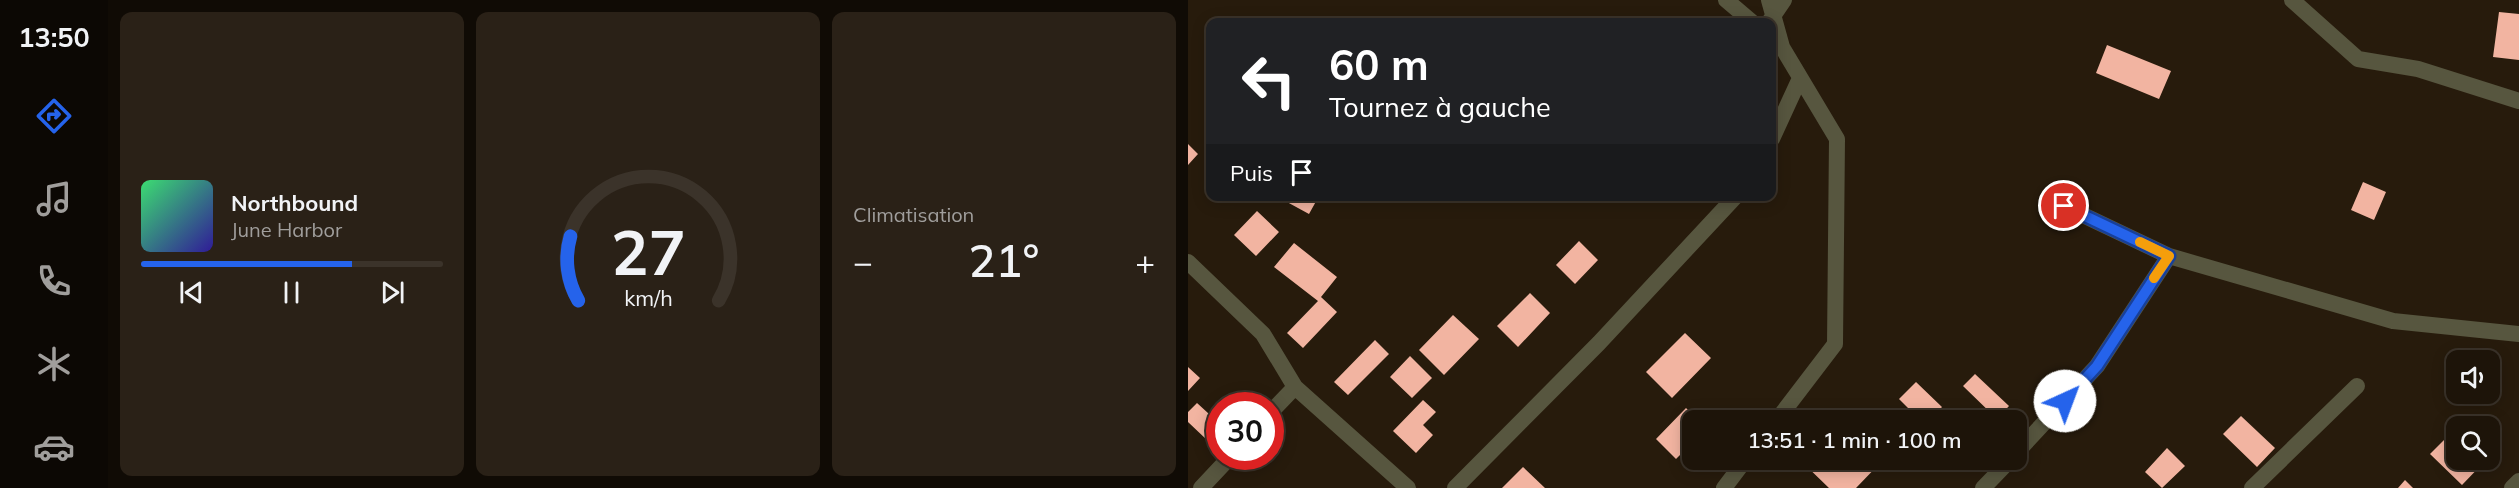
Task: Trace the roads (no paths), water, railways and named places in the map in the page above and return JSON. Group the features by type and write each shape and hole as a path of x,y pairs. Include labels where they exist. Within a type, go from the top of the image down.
{"street":[{"path":"1726,0 1747,18"},
{"path":"1770,13 1784,0"},
{"path":"2292,0 2358,59 2418,69 2519,102"},
{"path":"1777,43 1837,139 1835,344 1785,410"},
{"path":"1776,130 1800,78"},
{"path":"1455,488 1599,343 1731,201"},
{"path":"2064,206 2169,256 2393,321 2519,334"},
{"path":"2027,441 2097,366 2169,256"},
{"path":"1188,262 1263,334 1295,387 1407,488"},
{"path":"2252,488 2357,386"},
{"path":"1284,398 1295,387"},
{"path":"1201,488 1218,470"},
{"path":"1724,488 1738,470"},
{"path":"1983,488 2000,470"},
{"path":"2512,488 2519,481"}]}
